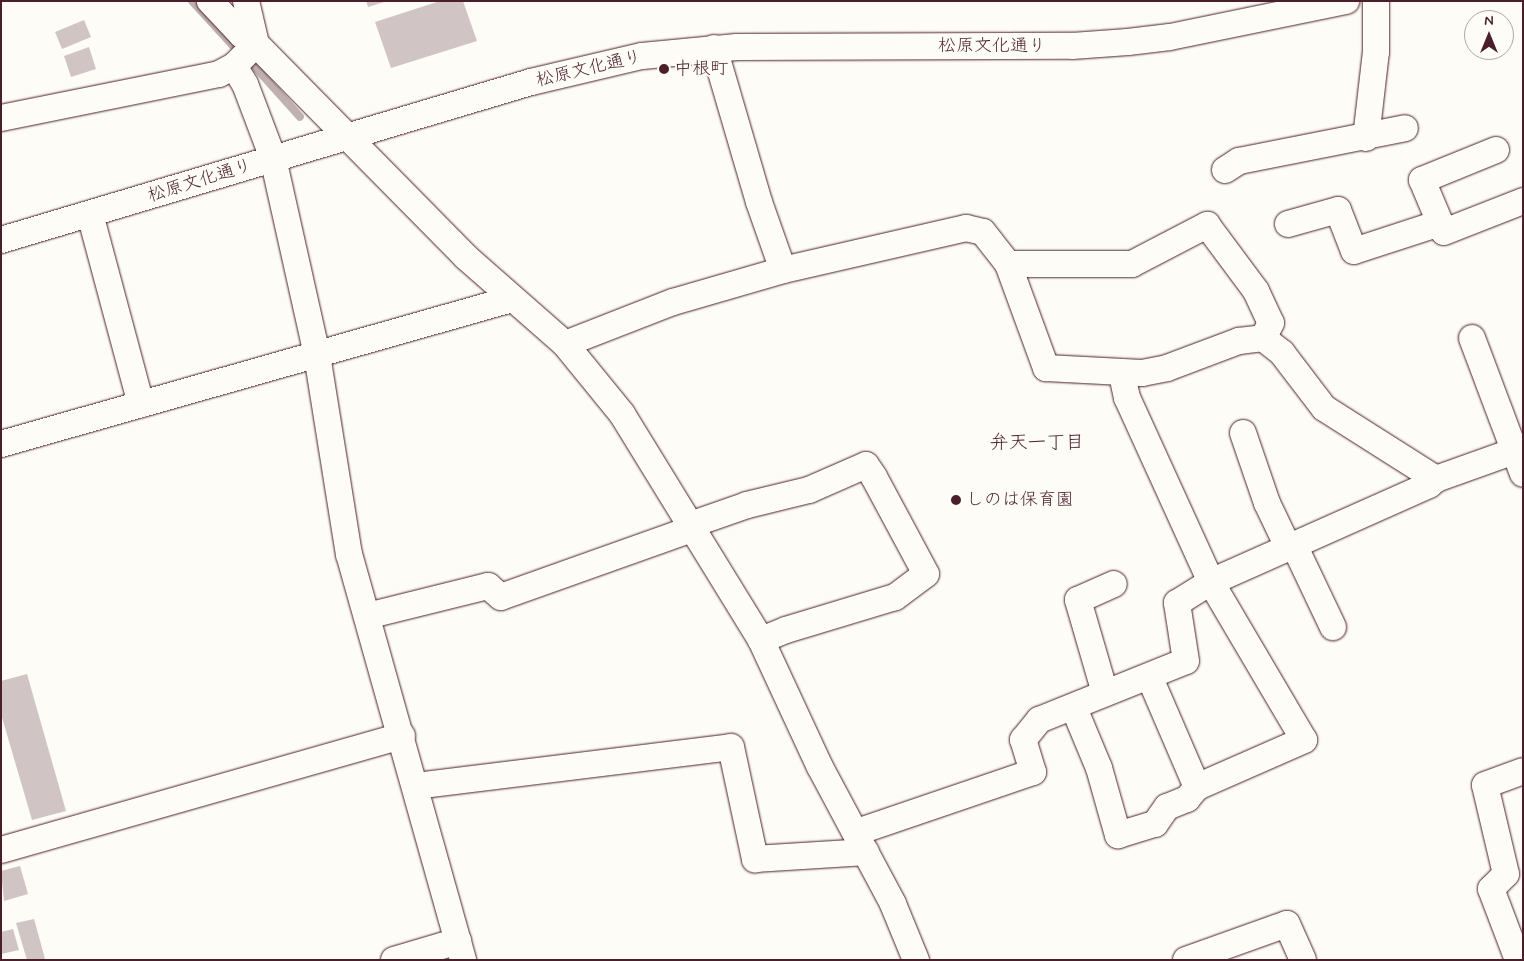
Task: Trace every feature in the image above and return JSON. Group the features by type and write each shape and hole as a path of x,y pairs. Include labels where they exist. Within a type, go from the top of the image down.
{"street":[{"path":"210,1 242,35 256,44 345,137 512,299 565,344 622,414 762,640 820,767 893,904 916,960"},
{"path":"246,1 256,44"},
{"name":"松原文化通り","path":"1,240 273,158 584,68 642,56 714,48 1072,46 1170,38 1269,10 1346,1"},
{"path":"1366,138 1376,52 1376,1"},
{"path":"1,118 219,74 234,66 256,44"},
{"path":"714,48 759,202 783,270"},
{"path":"234,66 245,84 273,158 316,354 349,554 461,950 394,960"},
{"path":"1225,170 1239,161 1366,138 1378,132 1405,128"},
{"path":"1496,150 1422,180 1444,232 1523,201"},
{"path":"1288,224 1338,210 1354,251 1440,223"},
{"path":"90,214 141,404"},
{"path":"1008,264 1132,264 1207,225 1256,291 1271,323 1263,338"},
{"path":"565,344 673,302 783,270 966,228 983,232 1008,264 1046,368 1122,375 1167,368 1239,341 1263,338 1282,353 1324,408 1436,479"},
{"path":"1,444 512,299"},
{"path":"415,786 731,747 755,860 861,842 1033,772 1023,740 1039,720 1074,708 1105,693 1150,678 1186,661 1177,603 1211,582 1429,485 1436,479 1518,463 1511,438 1472,338"},
{"path":"1074,708 1099,768 1118,835 1155,824 1167,807 1187,799 1197,787 1304,740 1211,582 1127,398 1122,375"},
{"path":"1243,433 1267,502 1333,627"},
{"path":"367,616 488,586 501,597 747,505 809,490 866,465 926,574 895,597 786,630 762,640"},
{"path":"1105,693 1078,600 1114,584"},
{"path":"1150,678 1197,787"},
{"path":"1,850 402,736"},
{"path":"1517,946 1491,889 1506,874 1485,785 1523,771"},
{"path":"1186,960 1287,924 1303,960"}],"building":[{"path":"366,1 384,1 384,2 368,7"},
{"path":"440,1 463,1 477,41 391,68 375,22"},
{"path":"84,20 91,37 62,49 55,32"},
{"path":"89,47 96,69 71,77 64,56"},
{"path":"27,674 66,811 32,820 1,714 1,681"},
{"path":"20,866 28,894 4,901 1,871"},
{"path":"34,919 45,960 27,960 16,923"},
{"path":"13,929 19,950 1,954 1,932"}],"waterway":[{"path":"192,1 236,49"},
{"path":"255,67 300,117"}],"place":[{"name":"中根町","path":"664,69"},
{"name":"しのは保育園","path":"956,500"}],"district":[{"name":"弁天一丁目","path":"1037,443"}]}
